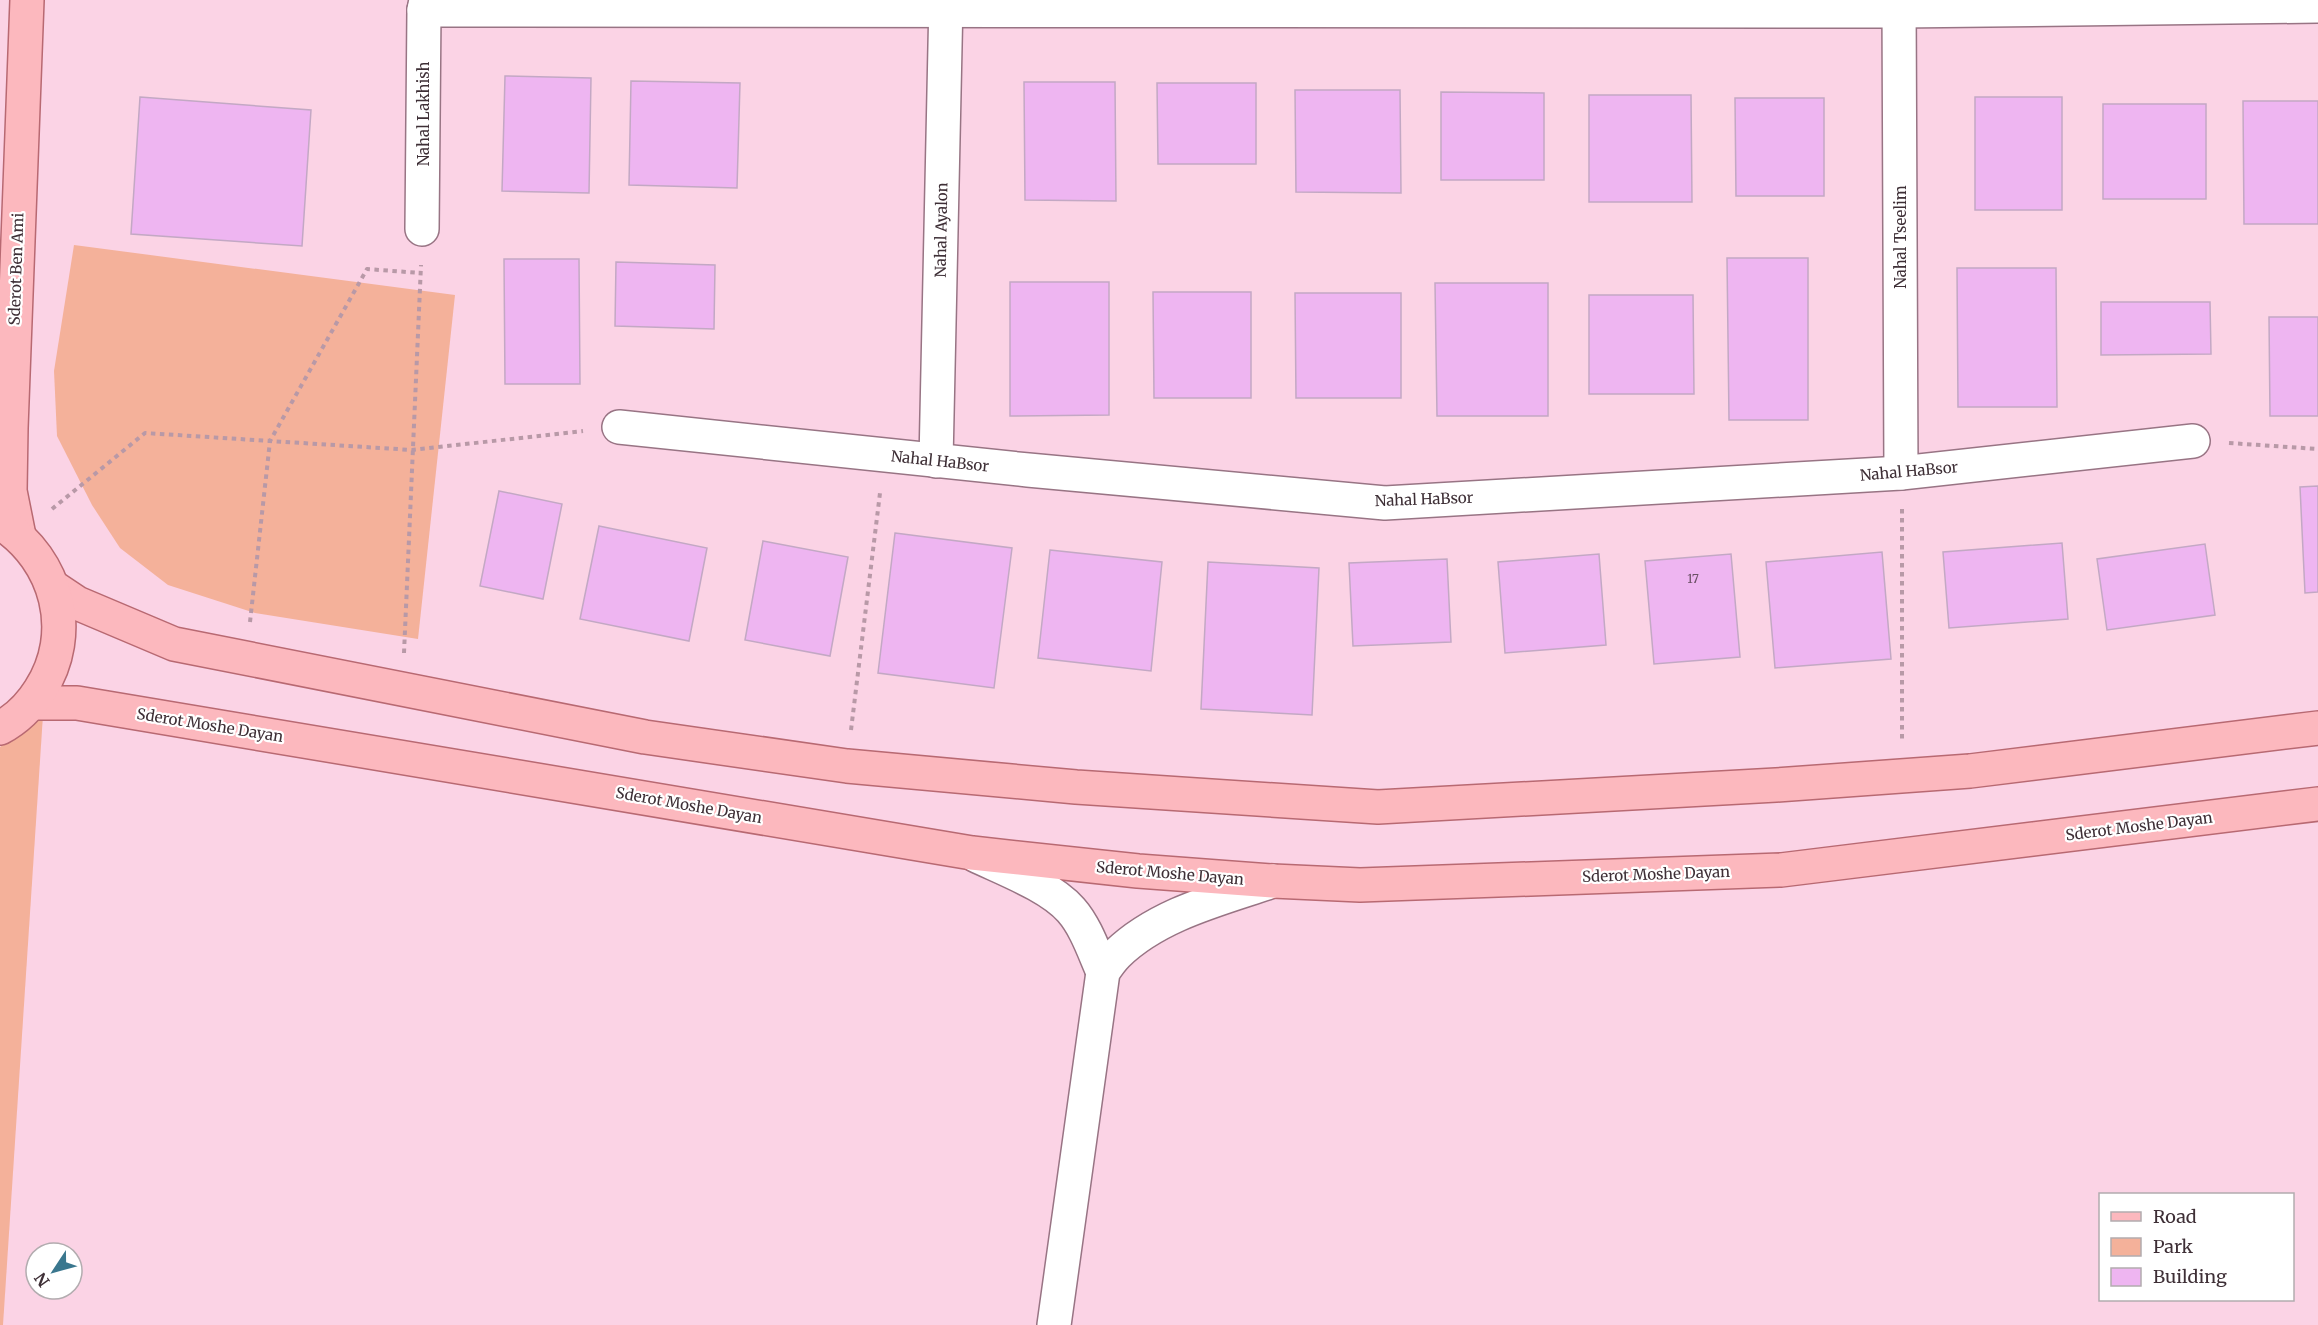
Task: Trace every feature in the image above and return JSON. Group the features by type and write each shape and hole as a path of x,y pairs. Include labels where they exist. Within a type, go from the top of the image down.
{"main road":[{"name":"Sderot Ben Ami","path":"9,530 10,428 27,0"},
{"path":"0,728 32,703 48,677 58,648 60,617 53,587 44,568 33,551 9,530"},
{"path":"53,587 77,603 174,644 645,737 846,766 1088,788 1378,807 1776,785 1970,771 2318,728"},
{"name":"Sderot Moshe Dayan","path":"32,703 77,703 972,853 1138,872 1360,885 1781,870 2318,804"}],"street":[{"path":"425,5 2318,6"},
{"name":"Nahal Lakhish","path":"422,229 425,5"},
{"name":"Nahal Ayalon","path":"936,460 946,5"},
{"name":"Nahal Tseelim","path":"1899,5 1902,473"},
{"name":"Nahal HaBsor","path":"619,427 884,455 1385,502 1902,473 2193,441"},
{"path":"972,853 1039,885 1071,910 1102,972 1054,1325"},
{"path":"1102,972 1117,954 1145,933 1182,913 1273,881"}],"path":[{"path":"402,689 422,229"},
{"path":"246,658 270,441 367,269 420,273"},
{"path":"9,530 145,433 412,450 619,427"},
{"path":"2193,441 2318,449"},
{"path":"846,766 884,455"},
{"path":"1902,473 1902,776"}],"green space":[{"path":"74,245 455,295 418,639 255,613 168,585 120,548 92,505 57,436 54,371"},
{"path":"43,715 3,1325 0,1325 0,747"}],"building":[{"path":"505,76 591,78 589,193 502,191"},
{"path":"631,81 740,83 737,188 629,185"},
{"path":"1024,82 1115,82 1116,201 1025,200"},
{"path":"1157,83 1256,83 1256,164 1158,164"},
{"path":"1295,90 1400,90 1401,193 1296,192"},
{"path":"1441,92 1544,93 1544,180 1441,180"},
{"path":"1589,95 1691,95 1692,202 1589,202"},
{"path":"140,97 311,110 302,246 131,234"},
{"path":"1975,97 2062,97 2062,210 1975,210"},
{"path":"1735,98 1824,98 1824,196 1736,196"},
{"path":"2243,101 2318,101 2318,224 2244,224"},
{"path":"2103,104 2206,104 2206,199 2103,199"},
{"path":"1727,258 1808,258 1808,420 1729,420"},
{"path":"504,259 579,259 580,384 505,384"},
{"path":"616,262 715,265 714,329 615,326"},
{"path":"1957,268 2056,268 2057,407 1958,407"},
{"path":"1010,282 1109,282 1109,415 1010,416"},
{"path":"1435,283 1548,283 1548,416 1437,416"},
{"path":"1153,292 1251,292 1251,398 1154,398"},
{"path":"1295,293 1401,293 1401,398 1296,398"},
{"path":"1589,295 1693,295 1694,394 1589,394"},
{"path":"2101,302 2210,302 2211,354 2101,355"},
{"path":"2269,317 2318,317 2318,416 2270,416"},
{"path":"2318,486 2318,592 2305,593 2300,487"},
{"path":"499,491 562,504 543,599 480,586"},
{"path":"599,526 707,548 689,641 580,619"},
{"path":"895,533 1012,548 994,688 878,673"},
{"path":"763,541 848,557 830,656 745,640"},
{"path":"2062,543 2068,619 1949,628 1943,552"},
{"path":"2205,544 2215,615 2107,630 2097,559"},
{"path":"1050,550 1162,562 1151,671 1038,658"},
{"path":"1882,552 1891,659 1775,668 1766,562"},
{"path":"1599,554 1606,645 1505,653 1498,562"},
{"path":"1731,554 1740,657 1654,664 1645,561"},
{"path":"1447,559 1451,642 1353,646 1349,563"},
{"path":"1208,562 1319,568 1312,715 1201,709"}]}
